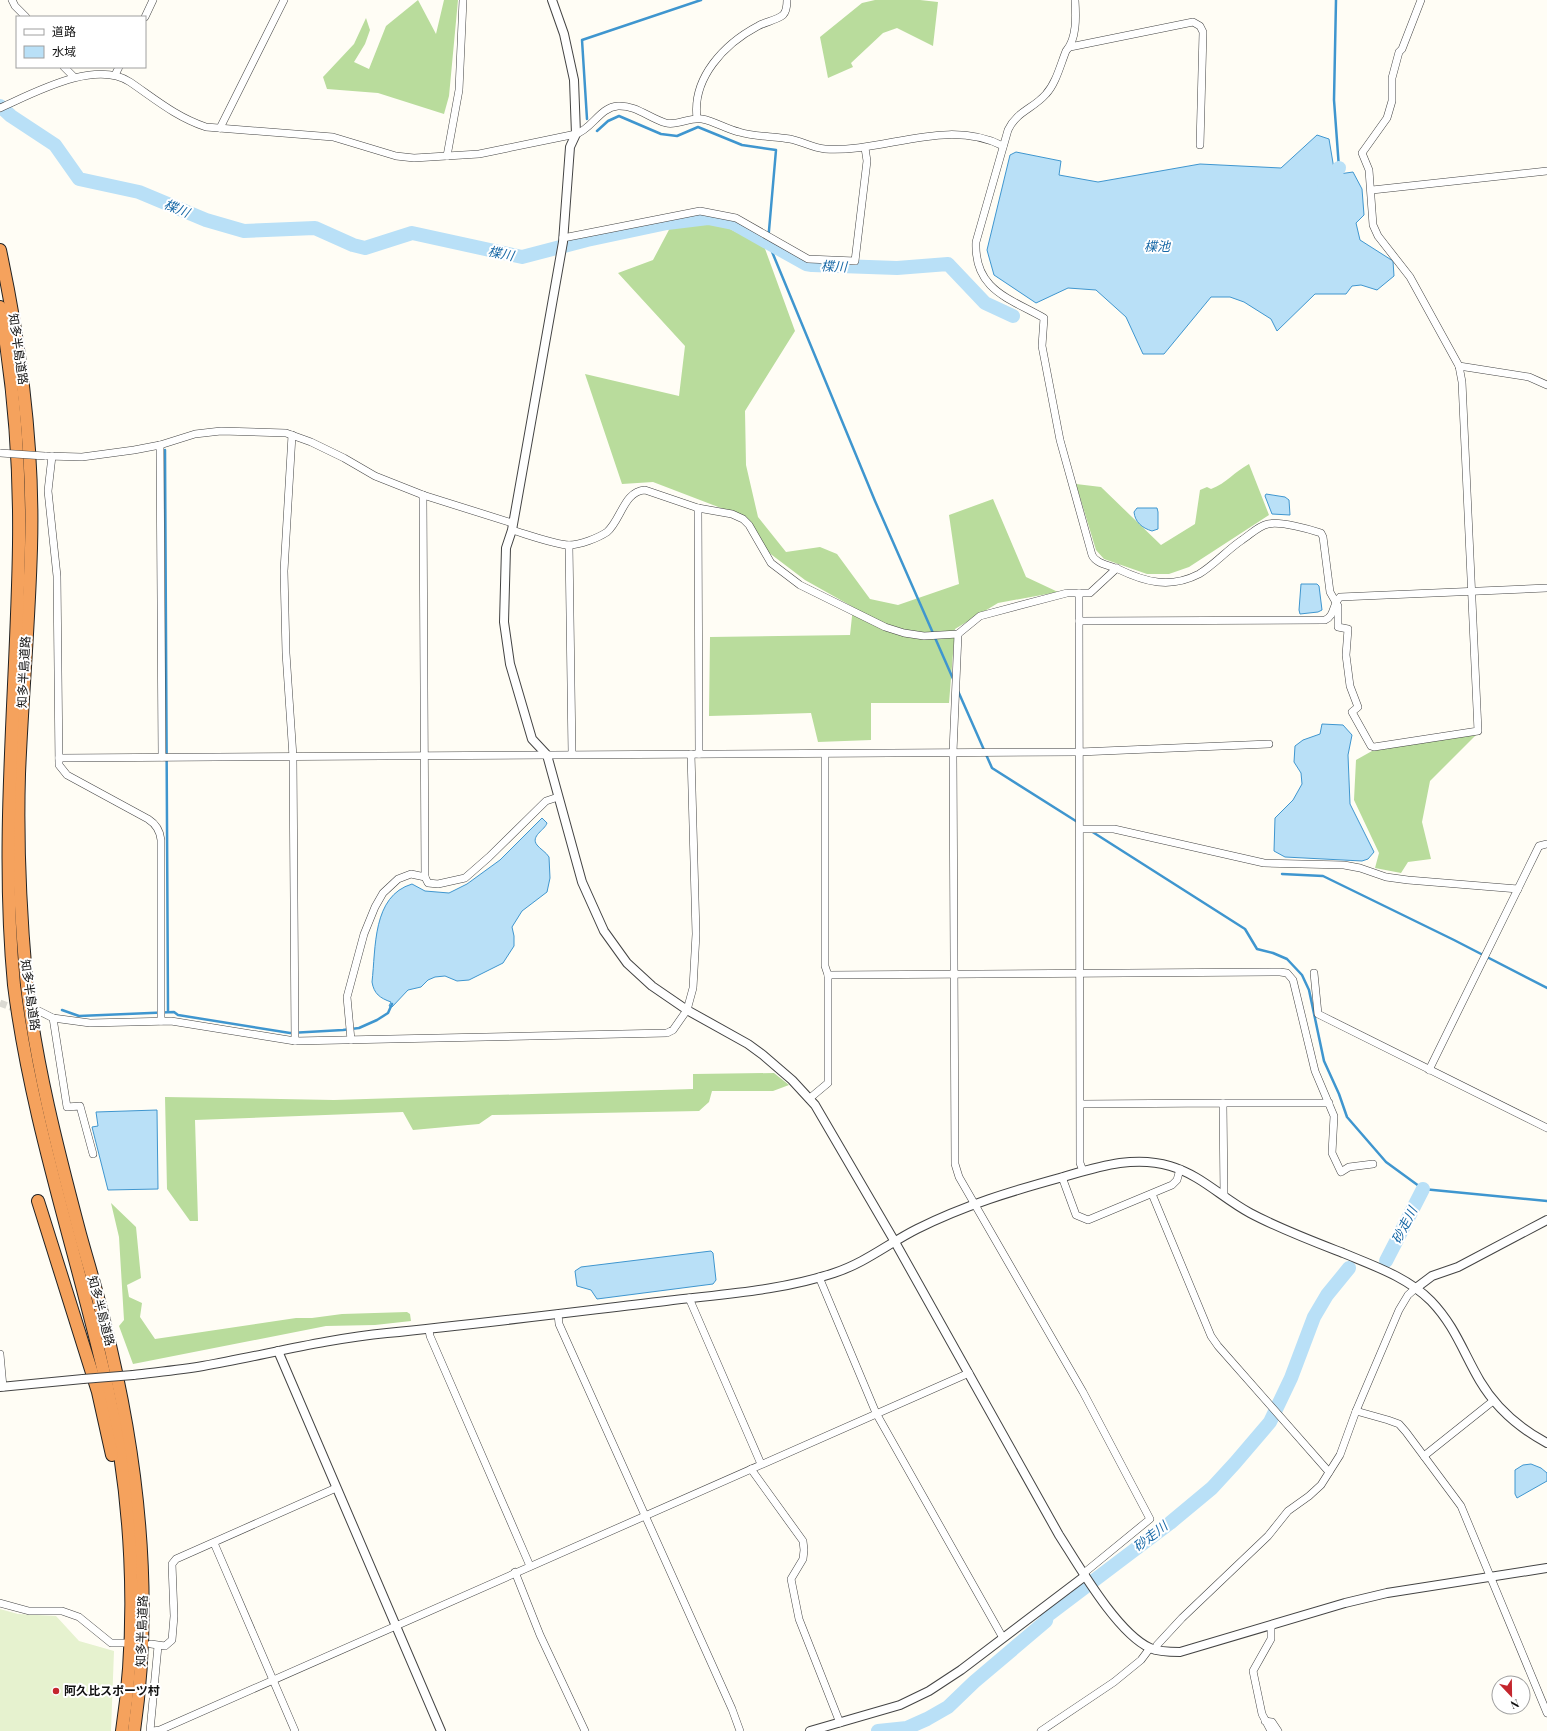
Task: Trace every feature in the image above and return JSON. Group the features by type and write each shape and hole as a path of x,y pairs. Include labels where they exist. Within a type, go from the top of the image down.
{"highway":[{"name":"知多半島道路","path":"0,250 17,334 30,464 31,547 19,775 19,861 22,932 27,982 36,1041 54,1130 80,1235 104,1320 119,1388 135,1476 144,1583 140,1664 134,1731"},
{"name":"知多半島道路","path":"0,307 8,361 19,475 19,545 6,832 10,933 14,985 21,1029 44,1137 108,1389 118,1443 127,1522 131,1619 122,1731"},
{"path":"0,855 2,794 8,782"},
{"path":"38,1201 98,1392 114,1463 121,1506 127,1522"}],"street":[{"path":"12,0 15,6 25,16"},
{"path":"145,16 153,0"},
{"path":"220,128 284,0"},
{"path":"447,156 459,90 463,0"},
{"path":"552,0 564,34 572,65 576,134 570,147 561,255 512,526 506,548 504,622 510,664 532,740 547,755 582,882 604,931 627,962 639,975 671,1001 741,1040 763,1055 810,1098 827,1123 895,1242 1055,1528 1088,1579 1125,1630 1153,1649 1180,1652 1345,1603 1387,1593 1547,1568"},
{"path":"696,118 695,105 702,82 725,48 740,36 758,25 783,14 786,9 787,0"},
{"path":"1075,0 1074,31 1070,47 1066,52 1052,86 1035,104 1019,114 1012,121 1003,146 976,242 976,256 982,276 993,288 1044,318 1042,334 1046,369 1060,440 1077,508 1094,560 1146,581 1163,584 1174,582 1200,573 1228,549 1260,527 1267,524 1279,523 1319,532 1323,535 1330,592 1338,606 1338,627 1348,629 1346,655 1350,686 1358,707 1352,712 1371,746 1374,747 1478,731 1462,382 1459,366 1410,277 1378,236 1371,216 1372,190 1369,170 1362,153 1387,118 1392,101 1392,78 1399,52 1402,49 1421,0"},
{"path":"1070,47 1193,22 1200,26 1202,32 1200,145"},
{"path":"65,68 74,78"},
{"path":"115,75 118,68"},
{"path":"3,107 74,78 92,74 115,75 129,81 154,101 192,122 220,128 333,136 396,156 414,158 479,154 576,134 582,132 607,109 616,106 634,109 666,123 696,118 739,132 791,139 823,148 865,148 923,136 952,135 992,140 1003,146"},
{"path":"563,240 700,211 736,218 765,233 808,259 855,261 867,161 865,148"},
{"path":"1372,190 1547,171"},
{"path":"1459,366 1529,377 1547,385"},
{"path":"0,453 49,456 82,456 160,445 195,434 221,431 286,432 344,458 375,476 423,496 569,545 592,539 608,531 632,494 638,490 645,490 698,508 732,514 743,519 749,525 771,563 800,585 845,609 885,627 904,633 924,636 958,634 980,616 1067,593 1090,592 1117,568"},
{"path":"292,435 284,571 286,653 292,757 295,1042"},
{"path":"160,445 162,757"},
{"path":"49,456 48,491 57,576 60,766 64,773 148,819 154,823 160,831 162,840 161,1021"},
{"path":"423,496 425,877 428,883 438,884 465,878 490,857 546,801 558,797"},
{"path":"39,1011 53,1018 90,1023 161,1021 295,1042 667,1033 673,1030 687,1010 693,988 696,934 695,754 698,508"},
{"path":"569,545 572,754"},
{"path":"1079,621 1325,620 1332,615 1335,602 1340,597 1547,588"},
{"path":"1079,593 1081,974 1080,1163 1083,1171"},
{"path":"810,1731 872,1715 914,1699 950,1677 1088,1579 1150,1519 1083,1392 959,1177 955,1164 953,752 958,634"},
{"path":"59,758 1079,752 1268,744"},
{"path":"810,1098 828,1083 825,754"},
{"path":"1080,829 1114,829 1269,864 1344,865 1360,868 1386,877 1518,889"},
{"path":"1429,1070 1539,846 1547,844"},
{"path":"351,1040 347,997 364,934 375,907 383,893 398,879 411,874 425,877"},
{"path":"828,975 1288,973 1293,980 1314,1071 1334,1116 1332,1153 1341,1172 1349,1167 1373,1164"},
{"path":"1314,973 1315,1015 1547,1128"},
{"path":"53,1018 67,1107 80,1106 93,1154"},
{"path":"1223,1103 1224,1196"},
{"path":"1081,1104 1329,1103"},
{"path":"0,1354 2,1387 200,1366 345,1338 429,1330 776,1288 819,1277 856,1264 940,1217 975,1203 1021,1188 1083,1171 1118,1162 1138,1161 1155,1162 1180,1170 1204,1182 1247,1211 1285,1230 1381,1269 1416,1288 1435,1306 1453,1328 1477,1377 1493,1401 1523,1428 1547,1443"},
{"path":"1062,1177 1076,1215 1083,1219 1092,1219 1173,1184 1180,1170"},
{"path":"1152,1194 1209,1332 1218,1346 1329,1472"},
{"path":"1041,1731 1114,1682 1141,1660 1182,1618 1268,1536 1288,1511 1309,1496 1320,1485 1340,1455 1356,1411 1399,1310 1408,1294 1432,1276 1458,1267 1547,1220"},
{"path":"819,1277 876,1413 1003,1638"},
{"path":"689,1298 761,1464"},
{"path":"558,1314 559,1324 732,1709 740,1731"},
{"path":"429,1330 430,1336 530,1566"},
{"path":"278,1351 442,1731"},
{"path":"158,1646 156,1731 396,1624 646,1516 969,1373"},
{"path":"1424,1456 1493,1401"},
{"path":"1356,1411 1399,1424 1461,1506 1547,1713"},
{"path":"751,1469 803,1541 803,1558 791,1579 799,1619 840,1723"},
{"path":"150,1644 158,1646 169,1643 173,1633 172,1564 176,1559 336,1488"},
{"path":"214,1543 274,1679 295,1731"},
{"path":"515,1572 540,1635 585,1731"},
{"path":"0,1603 29,1611 62,1611 79,1617 111,1643 124,1643"},
{"path":"1271,1626 1271,1639 1253,1671 1259,1702 1265,1721 1271,1731"},
{"path":"1265,1721 1272,1722 1278,1731"}],"green space":[{"path":"418,0 436,34 444,0 458,0 449,96 444,114 378,93 327,89 323,77 354,44 366,18 370,30 365,44 354,62 369,69 386,26"},
{"path":"875,0 920,0 938,2 933,46 897,28 883,33 851,63 853,67 828,78 820,37 862,3"},
{"path":"704,221 728,228 764,246 795,331 745,411 746,465 758,517 786,552 820,547 837,554 870,599 898,605 959,584 949,515 993,499 1026,577 1058,592 998,603 955,629 949,703 871,703 871,740 818,742 811,713 709,716 710,637 850,635 853,607 805,580 768,552 747,518 653,482 622,484 585,374 679,396 685,346 618,273 653,260 671,226"},
{"path":"1249,464 1269,515 1189,567 1169,574 1147,574 1104,559 1096,550 1076,484 1101,487 1161,545 1195,524 1200,490 1207,487 1211,489 1217,487"},
{"path":"1479,732 1430,781 1422,822 1431,859 1408,862 1401,873 1375,868 1379,853 1354,800 1356,760 1372,751"},
{"path":"774,1073 789,1085 773,1091 712,1091 709,1102 699,1111 492,1115 479,1124 413,1130 403,1112 195,1120 198,1221 190,1221 167,1189 165,1097 334,1100 693,1089 693,1074"},
{"path":"111,1203 136,1227 141,1278 127,1285 129,1297 142,1303 140,1317 155,1339 296,1318 312,1318 342,1314 407,1312 410,1314 411,1321 375,1325 326,1326 133,1364 119,1326 124,1320 119,1237"},
{"name":"阿久比スポーツ村","path":"0,1609 18,1614 56,1616 79,1641 114,1651 111,1731 0,1731"}],"water":[{"name":"楪池","path":"1317,135 1329,139 1334,169 1339,174 1353,172 1362,189 1364,215 1356,223 1360,240 1393,261 1394,276 1377,290 1361,285 1352,286 1346,294 1315,294 1277,331 1271,319 1244,302 1230,297 1211,297 1164,354 1143,354 1126,317 1096,290 1068,288 1036,303 994,275 987,250 1010,155 1016,152 1061,161 1059,175 1098,182 1200,164 1281,168"},
{"path":"1266,494 1285,497 1289,500 1290,515 1272,514 1265,496"},
{"path":"1137,508 1157,508 1158,529 1152,531 1140,524 1136,519 1134,512"},
{"path":"1301,584 1317,584 1319,586 1322,610 1318,612 1300,614"},
{"path":"1322,724 1343,725 1352,735 1348,755 1350,804 1374,852 1368,859 1362,861 1285,857 1274,851 1275,818 1293,800 1302,784 1301,773 1294,762 1295,746 1303,740 1320,734"},
{"path":"542,818 547,823 535,839 535,842 549,857 550,878 547,892 522,911 512,927 514,946 503,963 469,980 457,981 445,976 435,977 428,980 421,987 408,990 392,1007 389,1006 391,1002 376,993 372,982 378,925 389,900 399,890 412,884 425,891 449,893 467,884 500,860"},
{"path":"157,1110 158,1189 108,1190 92,1127 98,1126 96,1112"},
{"path":"711,1251 713,1253 716,1280 713,1284 597,1299 591,1290 577,1286 575,1271 581,1267"},
{"path":"1531,1464 1541,1468 1547,1473 1547,1481 1517,1498 1515,1494 1515,1470 1523,1465"}],"waterway":[{"path":"587,119 582,40 701,0"},
{"path":"1336,0 1334,100 1339,168"},
{"name":"楪川","path":"0,106 11,116 55,145 79,179 139,192 206,220 244,231 315,228 353,245 365,248 412,233 522,257 587,240 667,223 708,218 733,223 806,264 897,268 948,264 985,303 1013,316"},
{"path":"597,131 608,121 619,116 661,134 677,136 698,127 742,145 776,150 768,242 875,501 954,681"},
{"name":"楪池","path":"1324,186 1339,168"},
{"path":"165,450 168,1011"},
{"path":"958,691 992,768 1079,823"},
{"path":"1091,831 1245,929 1257,949 1273,953 1287,959 1302,975 1309,990 1324,1061 1339,1094 1347,1117 1386,1162 1423,1189 1547,1201"},
{"path":"1282,874 1323,876 1454,940 1547,988"},
{"path":"62,1010 79,1016 174,1012 178,1015 290,1033 359,1028 388,1013 392,1004"},
{"name":"砂走川","path":"1386,1261 1423,1189"},
{"name":"砂走川","path":"878,1731 907,1728 948,1707 974,1682 1046,1621 1047,1616 1170,1523 1212,1488 1270,1422 1291,1378 1314,1317 1327,1295 1349,1268"}],"tunnel":[{"path":"0,1003 19,1010"}],"place":[{"name":"阿久比スポーツ村","path":"56,1691"}]}
